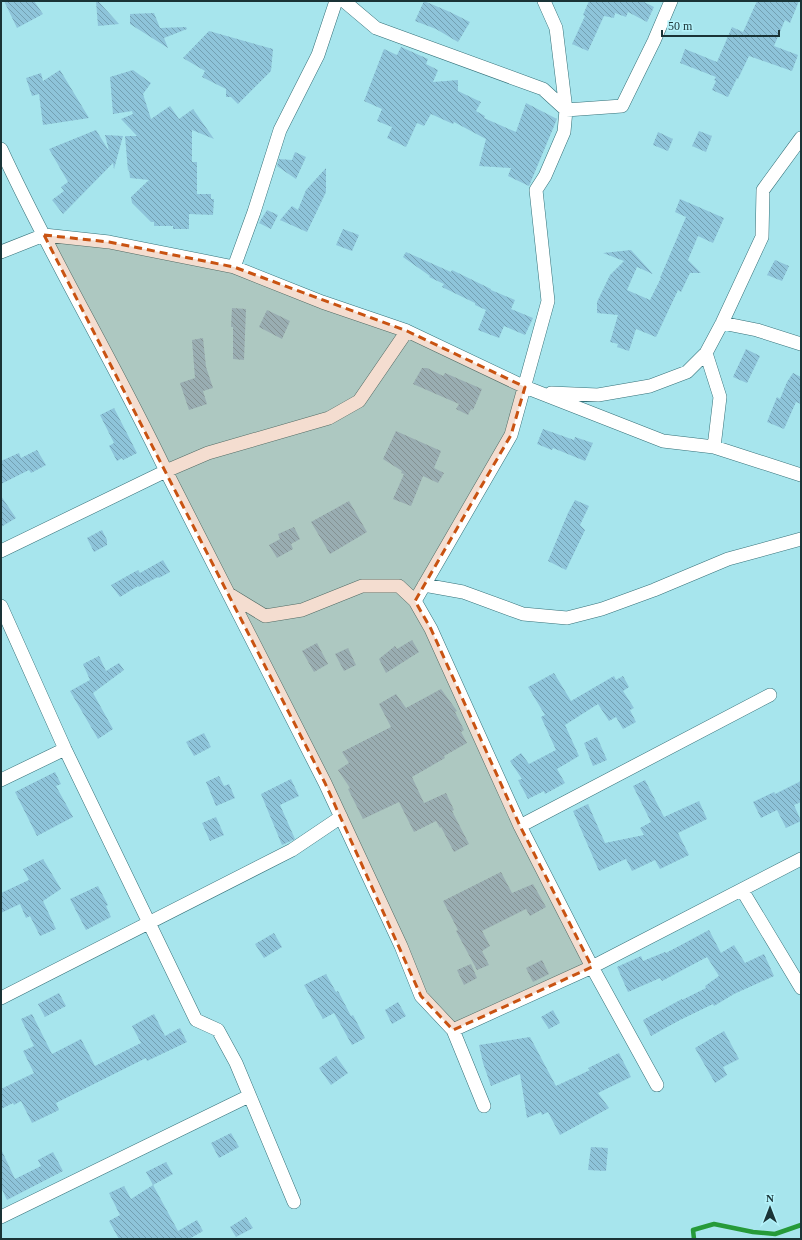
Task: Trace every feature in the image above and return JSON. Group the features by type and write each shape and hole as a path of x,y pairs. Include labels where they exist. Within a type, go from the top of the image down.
{"street":[{"path":"234,267 254,212 280,130 318,55 336,1"},
{"path":"344,1 376,28 543,89 566,110 622,106 654,41 671,1"},
{"path":"415,601 511,435 548,301 536,190 545,176 564,132 566,110 556,28 544,1"},
{"path":"539,392 598,395 650,386 687,372 706,353 722,323 762,237 763,190 801,138"},
{"path":"1,149 44,235 144,425 325,783 401,946 420,996 453,1030 484,1106"},
{"path":"1,252 44,235 110,242 234,267 322,302 407,331 525,387 663,441 714,447 801,475"},
{"path":"722,323 758,330 801,344"},
{"path":"1,551 166,471 208,453 329,418 360,401 407,331"},
{"path":"706,353 720,397 714,447"},
{"path":"424,585 463,592 523,614 567,618 602,609 654,590 728,558 801,539"},
{"path":"229,594 265,616 302,610 362,586 400,586 415,601 431,629 520,826 592,967 657,1085"},
{"path":"1,606 65,749 148,924 196,1020 218,1030 236,1063 294,1202"},
{"path":"520,826 770,695"},
{"path":"1,780 65,749"},
{"path":"1,998 292,850 341,817"},
{"path":"453,1030 592,967 801,859"},
{"path":"742,890 801,988"},
{"path":"1,1217 250,1096"}],"highlighted area":[{"path":"44,235 109,242 234,267 407,331 525,387 511,435 415,601 431,629 520,826 592,967 453,1030 421,996 325,783"}],"building":[{"path":"4,1 34,1 43,14 17,28"},
{"path":"96,1 98,1 119,24 98,26"},
{"path":"424,1 470,22 458,42 436,29 415,21"},
{"path":"589,1 642,1 654,7 647,22 628,12 626,17 615,13 614,18 604,16 588,51 572,44 585,16 583,15"},
{"path":"757,1 799,1 790,23 785,20 774,46 798,55 792,71 749,56 728,97 712,90 716,77 680,63 685,49 717,62 732,27 743,32"},
{"path":"154,13 160,28 186,27 187,29 164,38 168,48 130,24 130,14"},
{"path":"209,31 273,49 271,71 238,104 231,97 226,97 226,89 202,77 205,71 183,58"},
{"path":"401,47 428,59 426,64 438,70 433,82 458,80 458,91 481,102 476,111 485,116 484,118 516,132 526,103 557,119 529,186 508,176 511,168 479,166 486,139 454,122 453,124 431,114 424,126 417,123 406,147 387,138 392,127 377,121 382,109 364,101 384,49 397,55"},
{"path":"60,70 89,118 43,125 39,94 32,96 26,78 41,73 43,81"},
{"path":"133,70 151,83 143,94 151,119 170,106 179,119 193,109 214,139 192,130 192,162 197,162 197,194 211,194 211,199 214,199 213,215 189,214 189,229 173,229 173,226 154,226 154,222 151,222 132,203 131,197 149,180 130,178 125,136 137,136 121,119 133,114 132,111 113,114 110,77"},
{"path":"96,130 109,151 105,135 123,136 114,169 113,163 63,214 52,200 64,191 61,187 68,182 49,149"},
{"path":"699,131 712,136 706,152 692,146"},
{"path":"658,132 673,139 668,151 653,145"},
{"path":"295,152 306,157 296,179 277,166 279,159 292,160"},
{"path":"326,168 326,192 307,232 280,220 292,206 298,210 306,190"},
{"path":"680,199 724,218 713,243 698,236 688,260 701,273 690,273 681,292 678,290 656,337 636,329 629,351 617,347 618,344 610,342 618,315 597,313 597,302 610,275 624,261 603,253 631,250 653,274 637,267 627,290 650,300 661,278 686,217 675,212"},
{"path":"267,210 278,215 271,229 259,223"},
{"path":"343,229 359,235 352,251 336,245"},
{"path":"406,252 451,272 452,270 491,290 515,300 511,309 533,318 525,335 504,326 499,338 478,330 486,310 442,287 444,284 429,277 430,276 403,257"},
{"path":"775,260 789,266 782,281 767,275"},
{"path":"232,308 246,309 244,360 233,359 233,327 231,327"},
{"path":"267,310 290,321 282,339 259,327"},
{"path":"203,338 206,367 213,388 203,391 207,404 189,410 180,383 195,378 192,340"},
{"path":"746,349 760,356 747,383 733,377"},
{"path":"422,368 427,368 443,376 445,373 482,389 473,410 471,409 468,415 456,409 459,404 413,384"},
{"path":"793,373 801,377 801,404 796,402 784,429 767,422 777,397 780,399 787,382"},
{"path":"114,408 137,453 123,460 122,458 117,461 109,446 114,443 100,415"},
{"path":"543,429 574,440 575,437 593,443 585,461 553,448 552,450 537,444"},
{"path":"396,431 441,451 434,468 444,473 438,483 423,476 411,506 393,499 404,474 401,473 402,471 383,459"},
{"path":"37,450 46,465 31,473 29,470 1,484 1,461 19,453 21,458"},
{"path":"1,496 16,518 1,527"},
{"path":"575,500 589,506 580,525 585,530 566,570 548,561"},
{"path":"349,501 367,532 330,554 311,522"},
{"path":"294,527 300,539 291,544 293,549 277,558 269,545 280,539 278,534"},
{"path":"102,530 107,540 107,545 94,552 87,538"},
{"path":"163,560 170,572 139,587 138,586 120,597 111,585 138,570 140,573"},
{"path":"412,640 419,652 386,673 379,659 395,646 397,649"},
{"path":"317,643 328,664 314,672 302,651"},
{"path":"348,648 356,665 344,671 335,654"},
{"path":"99,656 106,671 119,663 124,670 93,693 113,729 98,739 70,691 90,680 83,664"},
{"path":"554,673 571,701 614,676 616,680 623,676 629,687 623,691 634,708 630,710 636,722 623,729 616,717 609,721 598,704 565,725 579,756 557,769 565,783 545,794 544,791 528,799 518,780 522,779 510,761 521,753 529,764 556,750 541,717 545,715 528,687"},
{"path":"441,689 457,711 455,712 464,730 461,732 467,743 412,777 424,803 446,793 454,810 452,811 469,844 454,852 441,827 440,828 436,821 414,832 399,802 363,819 348,789 350,788 338,770 349,763 342,752 391,727 379,704 396,694 406,708"},
{"path":"204,733 211,747 194,756 186,742"},
{"path":"597,737 607,760 593,766 584,743"},
{"path":"55,772 61,784 56,786 73,817 37,836 15,792"},
{"path":"219,776 224,786 229,784 235,798 216,806 206,782"},
{"path":"291,779 299,796 280,805 295,839 282,845 261,794"},
{"path":"645,780 664,817 699,801 707,819 678,833 689,855 660,869 655,860 632,871 626,859 599,871 573,811 588,804 605,843 644,835 640,828 651,822 633,786"},
{"path":"801,781 801,802 794,805 801,821 786,828 777,810 761,818 753,802 774,792 775,794"},
{"path":"216,817 224,835 210,841 202,823"},
{"path":"43,859 61,889 43,901 56,929 40,936 30,916 26,918 20,904 1,913 1,893 29,880 23,869"},
{"path":"501,872 512,893 533,884 546,907 530,916 526,909 482,931 490,946 482,951 489,965 477,970 456,931 458,930 443,901"},
{"path":"98,886 108,905 106,906 111,917 86,930 70,899"},
{"path":"709,930 721,953 734,945 745,963 764,954 774,976 734,994 714,1006 713,1004 680,1020 651,1036 643,1020 706,988 705,986 719,976 707,957 662,981 660,978 628,992 617,967 641,956 643,961 665,952 666,953"},
{"path":"274,933 282,947 264,958 255,944"},
{"path":"542,960 549,974 533,982 526,968"},
{"path":"471,964 477,978 464,985 457,970"},
{"path":"326,974 336,992 338,991 351,1016 353,1015 365,1038 352,1045 334,1013 323,1019 304,985"},
{"path":"59,993 66,1006 45,1017 38,1004"},
{"path":"398,1002 406,1016 392,1024 385,1010"},
{"path":"553,1010 560,1023 549,1029 541,1017"},
{"path":"32,1014 52,1054 81,1039 95,1066 141,1043 132,1026 154,1014 165,1036 180,1028 187,1042 147,1061 146,1058 56,1103 59,1110 32,1123 21,1101 1,1109 1,1089 34,1073 23,1051 34,1046 21,1019"},
{"path":"724,1031 739,1059 723,1067 727,1075 715,1083 695,1048"},
{"path":"530,1037 556,1086 590,1070 588,1068 619,1053 631,1077 598,1093 609,1108 560,1135 548,1112 542,1115 541,1112 527,1118 520,1074 491,1086 483,1063 479,1045"},
{"path":"336,1056 348,1073 331,1085 319,1068"},
{"path":"231,1133 239,1147 219,1158 211,1143"},
{"path":"591,1147 608,1148 606,1171 588,1170"},
{"path":"1,1149 15,1179 41,1166 38,1160 53,1152 63,1171 7,1200 1,1187"},
{"path":"166,1162 173,1174 153,1185 146,1172"},
{"path":"153,1185 178,1231 197,1220 203,1231 189,1239 119,1239 109,1221 120,1215 109,1193 124,1186 131,1199"},
{"path":"246,1217 253,1228 236,1237 230,1227"}],"waterway":[{"path":"694,1239 693,1230 714,1224 753,1232 775,1234 801,1225"}]}
